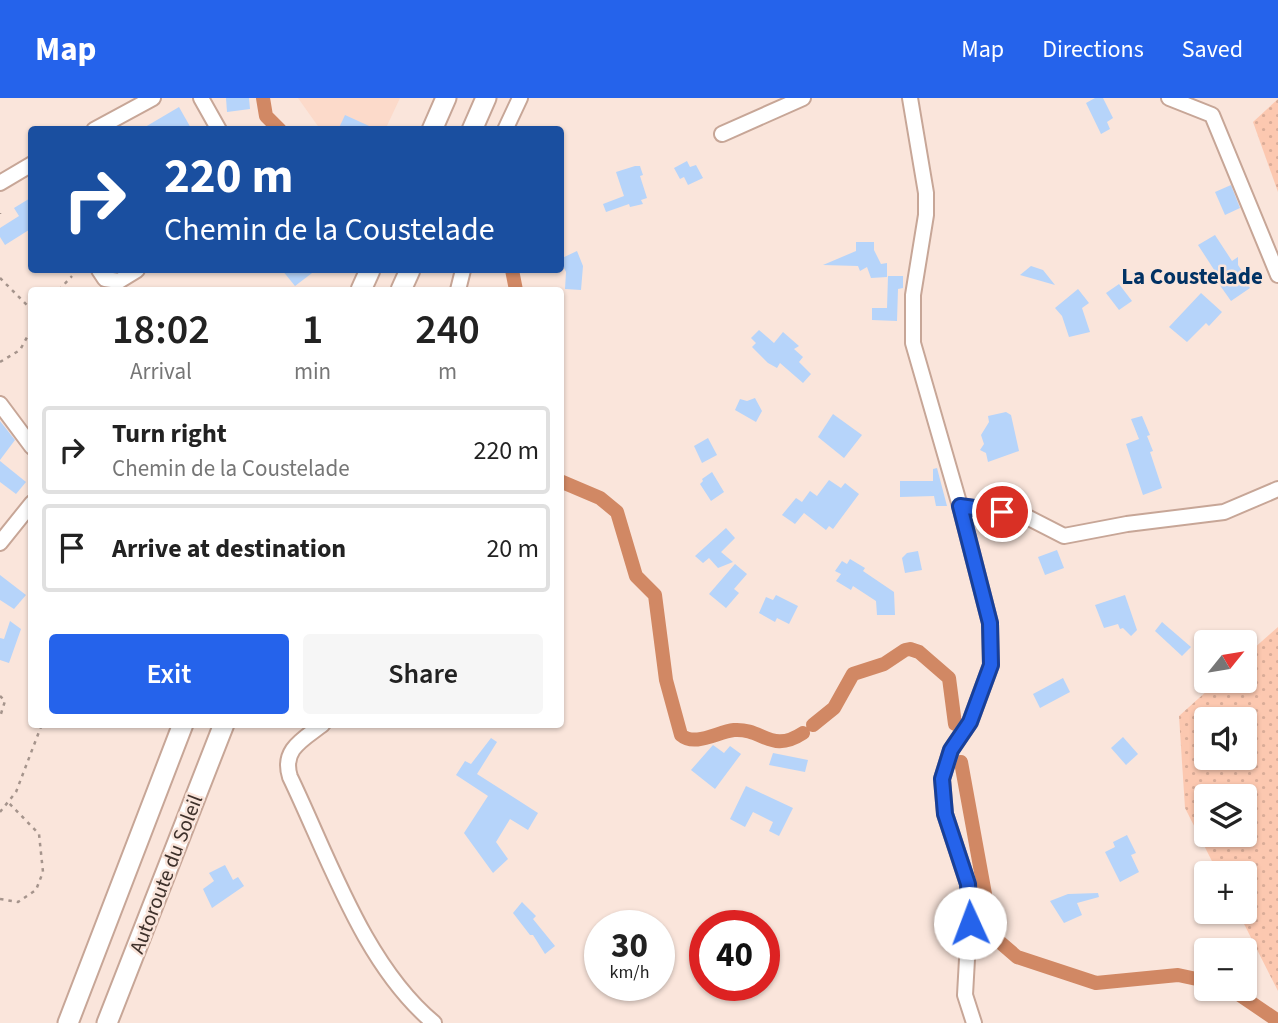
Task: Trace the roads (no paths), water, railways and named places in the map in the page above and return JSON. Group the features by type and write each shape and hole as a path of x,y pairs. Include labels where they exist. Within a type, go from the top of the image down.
{"highway":[{"path":"434,126 446,98"},
{"path":"474,126 486,98"},
{"name":"Autoroute du Soleil","path":"68,1023 181,728"},
{"name":"Autoroute du Soleil","path":"107,1023 222,728"}],"street":[{"path":"101,126 153,98"},
{"path":"201,98 217,126"},
{"path":"507,126 520,98"},
{"path":"722,134 803,98"},
{"path":"910,98 926,193 926,215 913,295 913,343 990,623 991,665 970,722 951,750 942,779 945,814 968,884 970,923 965,995 976,1021"},
{"path":"1169,98 1212,115 1278,275"},
{"path":"0,183 28,166"},
{"path":"101,273 105,279 117,286 133,273"},
{"path":"0,404 28,442"},
{"path":"960,506 1023,515 1064,536 1128,524 1224,512 1278,489"},
{"path":"0,543 28,508"},
{"path":"318,728 293,748 287,766 290,776 356,921 416,1008 435,1023"}],"waterway":[{"path":"263,98 266,116 276,126"},
{"path":"513,273 515,287"},
{"path":"564,483 600,498 617,512 636,576 655,595 666,680 681,735 693,740 727,731 744,730 767,739 783,741 803,733"},
{"path":"813,725 834,708 853,674 884,664 910,649 919,652 949,678 955,724"},
{"path":"961,762 995,938 1017,957 1096,983 1178,975 1194,978"},
{"path":"1249,1001 1278,1021"}],"district":[{"name":"La Coustelade","path":"1192,276"}]}
